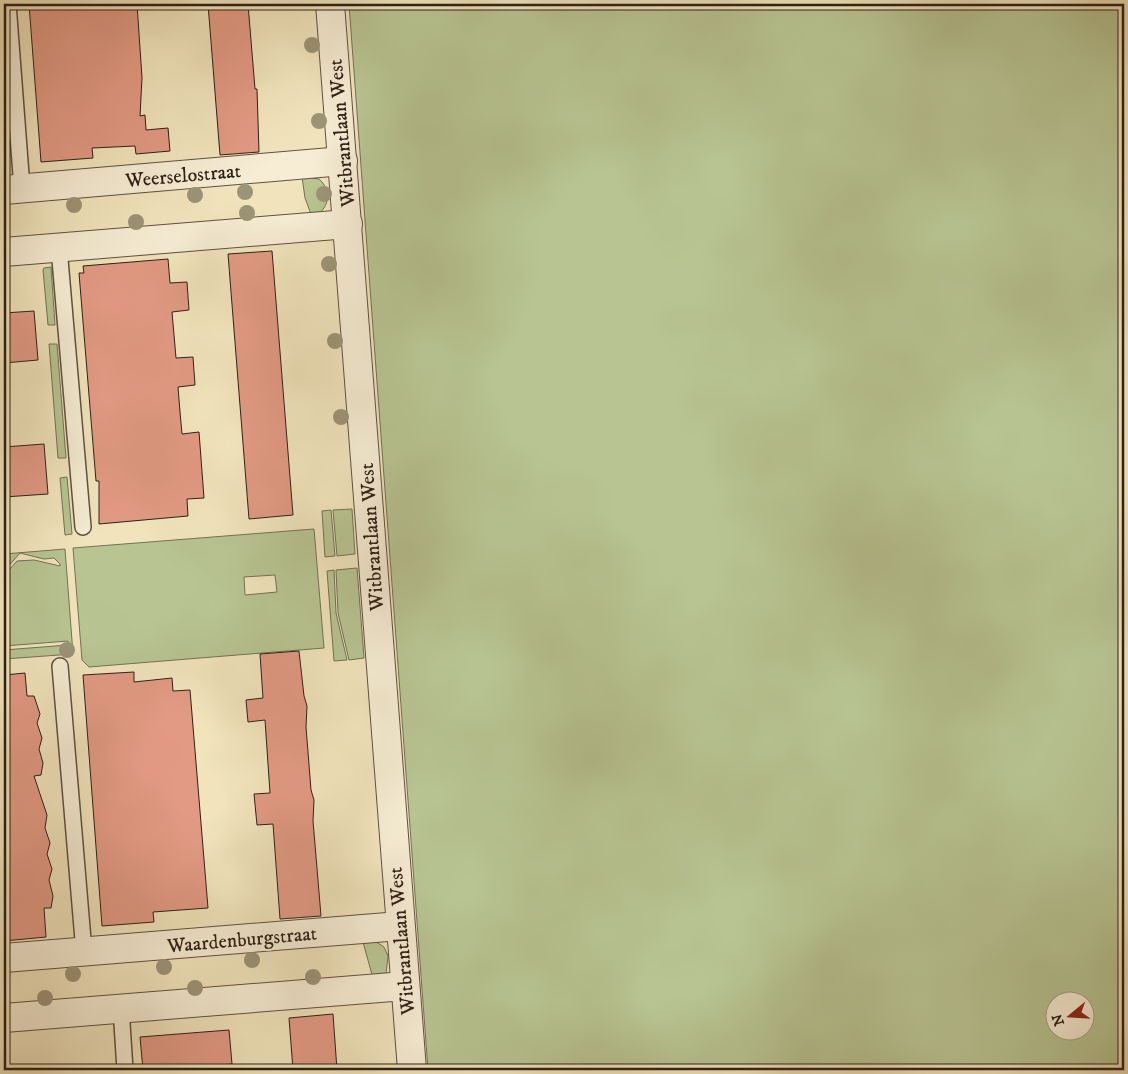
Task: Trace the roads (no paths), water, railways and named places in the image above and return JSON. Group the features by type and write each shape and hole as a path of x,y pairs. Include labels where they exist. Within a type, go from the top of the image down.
{"street":[{"name":"Witbrantlaan West","path":"330,4 412,1070"},
{"name":"Weerselostraat","path":"13,189 343,161"},
{"path":"4,252 348,224"},
{"name":"Waardenburgstraat","path":"4,958 400,926"},
{"path":"4,1018 405,986"}],"lane":[{"name":"Weerselostraat","path":"8,4 13,189"},
{"path":"59,248 83,527"},
{"path":"60,666 84,952"},
{"path":"121,1008 125,1070"}]}
